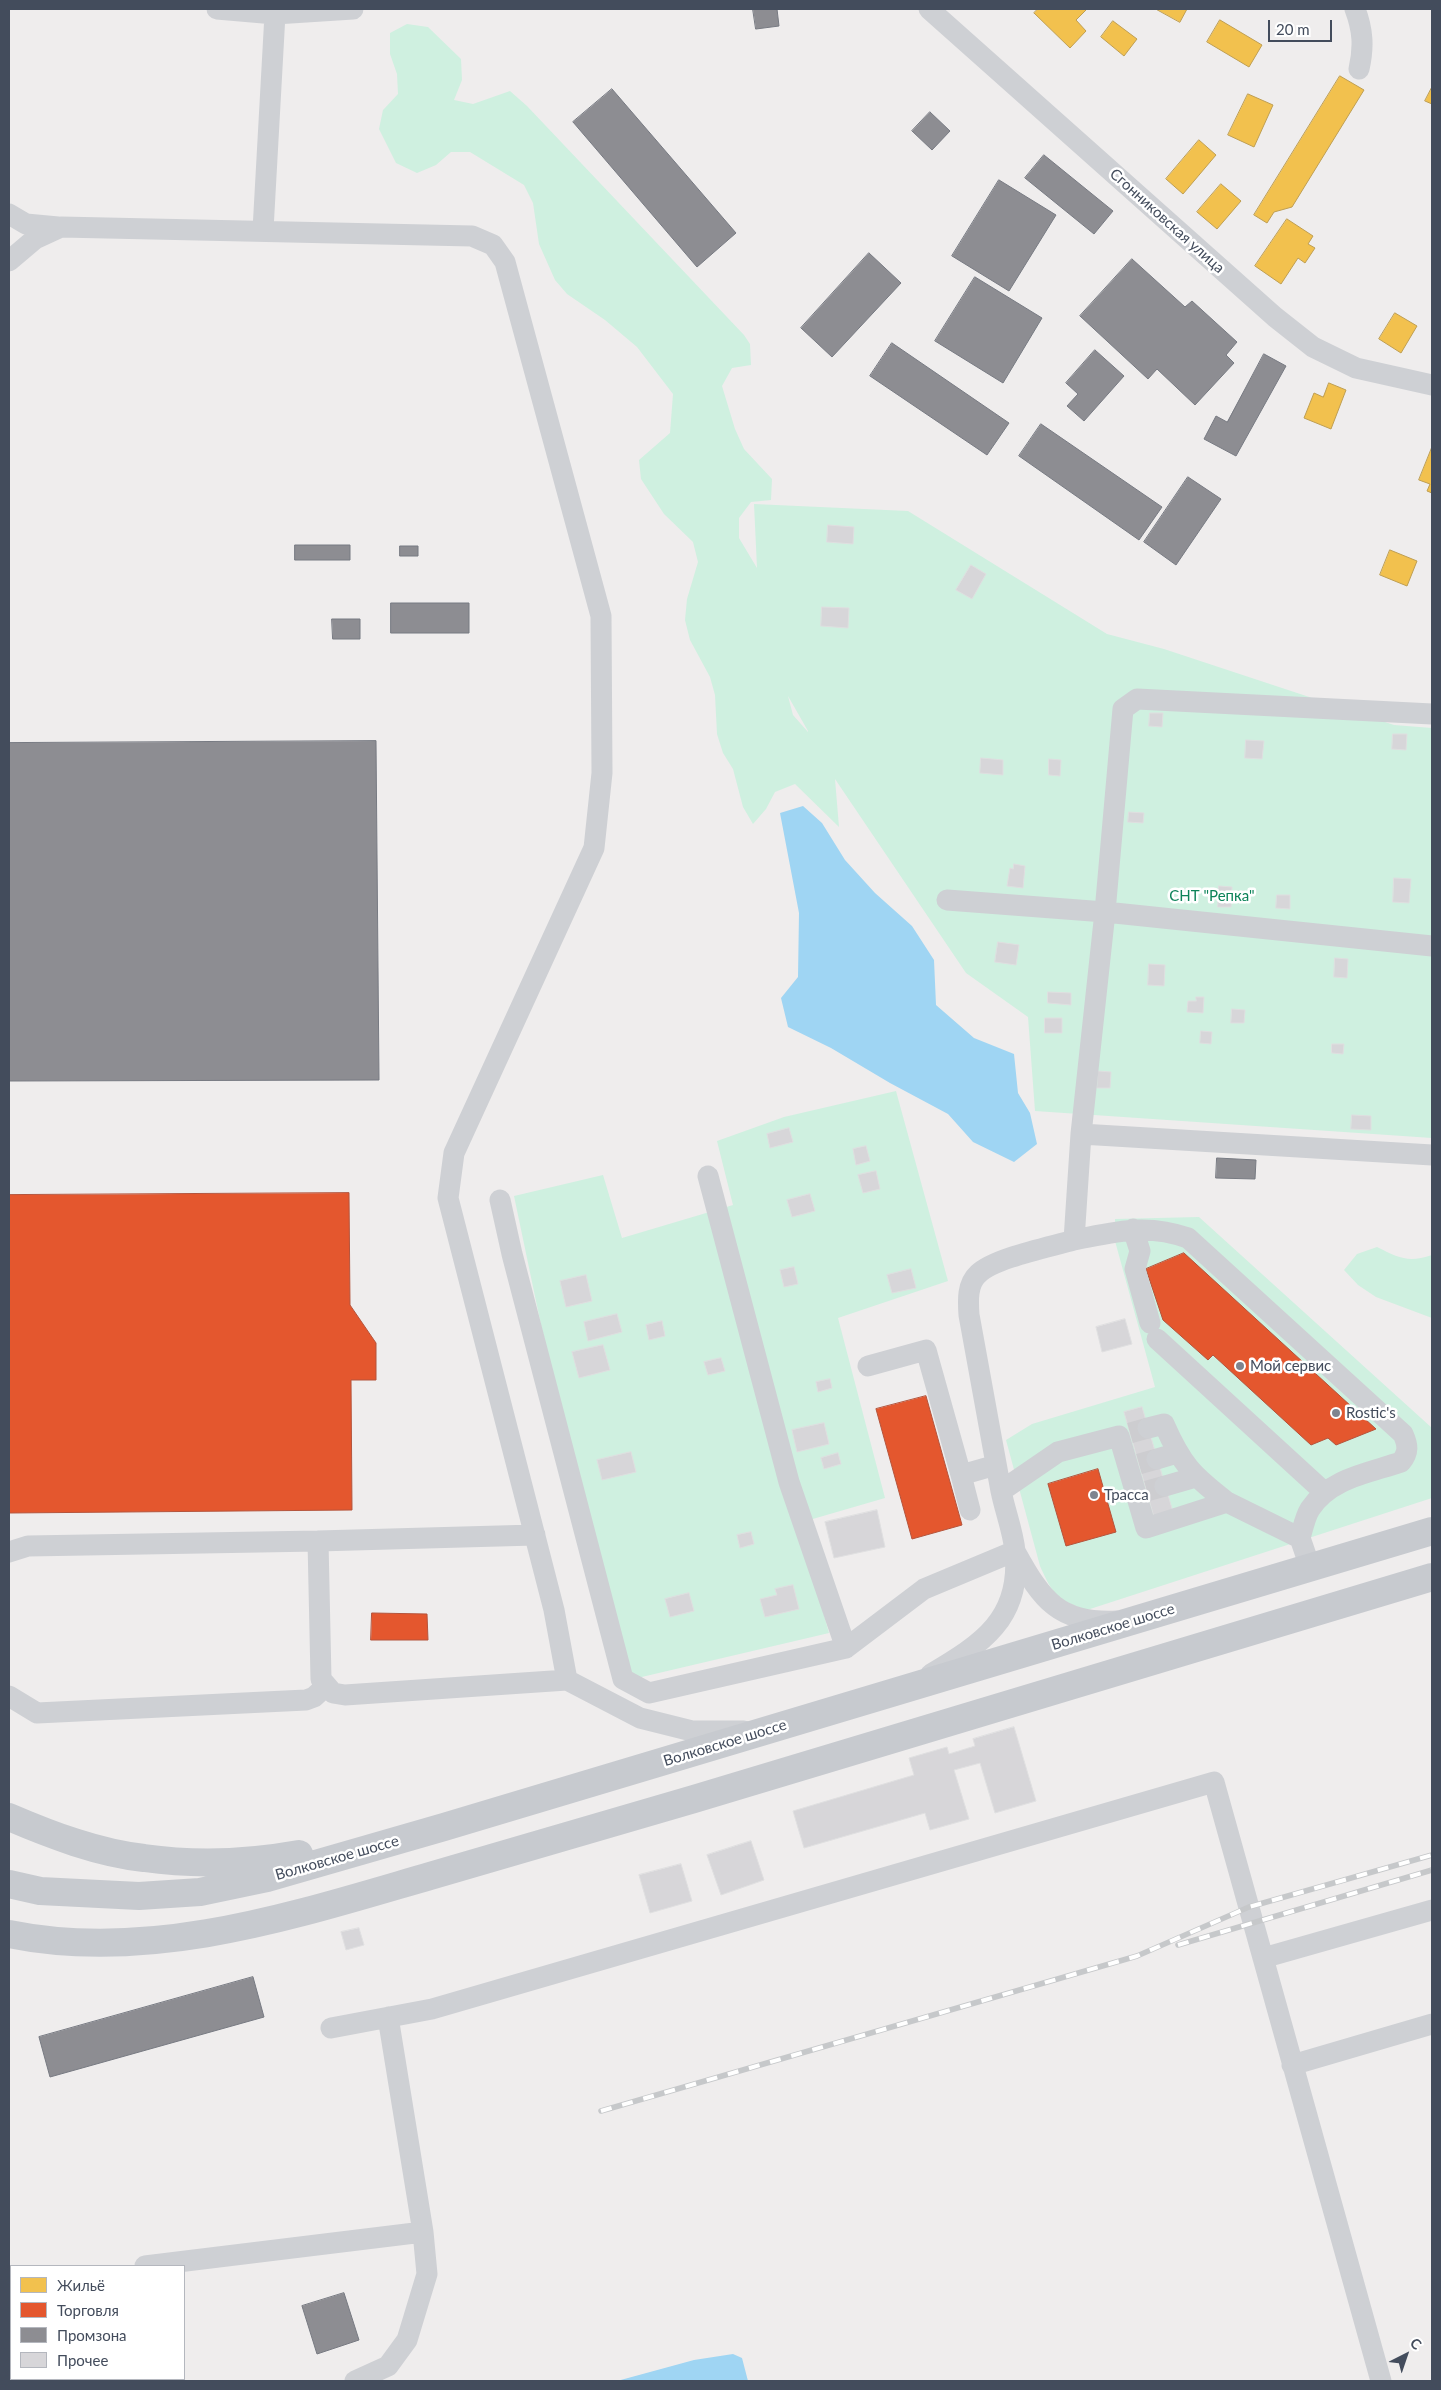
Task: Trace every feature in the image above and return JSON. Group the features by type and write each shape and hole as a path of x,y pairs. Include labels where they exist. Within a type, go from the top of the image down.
{"main road":[{"name":"Волковское шоссе","path":"9,1884 40,1891 140,1896 200,1892 267,1878 444,1828 1432,1531"},
{"path":"9,1934 41,1941 111,1944 190,1936 288,1917 603,1826 1432,1577"},
{"path":"9,1817 95,1847 143,1858 198,1862 269,1859 444,1828"}],"street":[{"path":"217,9 276,14 353,9"},
{"name":"Сгонниковская улица","path":"930,9 1268,311 1313,347 1356,368 1432,385"},
{"path":"1356,9 1362,27 1363,49 1358,69"},
{"path":"263,230 276,14"},
{"path":"9,214 26,224 61,227 472,236 493,245 506,262 601,616 602,773 594,848 454,1153 448,1198 554,1610 567,1680"},
{"path":"9,261 35,239 61,227"},
{"path":"1074,1240 1081,1134 1105,912 1123,710 1137,699 1432,714"},
{"path":"947,900 1105,912 1432,946"},
{"path":"1081,1134 1432,1155"},
{"path":"708,1176 789,1482 846,1648"},
{"path":"500,1200 512,1254 623,1679 649,1693 846,1648 924,1588 1015,1551"},
{"path":"1133,1229 1140,1251 1135,1269 1154,1331 1323,1491"},
{"path":"904,1689 965,1654 991,1633 1011,1602 1015,1577 1015,1551 1001,1491 969,1315 968,1292 977,1274 996,1262 1074,1240 1133,1229 1171,1232 1188,1238 1403,1434 1407,1444 1406,1456 1401,1462 1343,1480 1323,1491 1310,1510 1300,1538 1310,1567"},
{"path":"868,1366 926,1350 970,1510"},
{"path":"1001,1491 1058,1452 1164,1424 1150,1461 1146,1528 1227,1502"},
{"path":"1132,1433 1150,1461 1196,1477 1227,1502 1300,1538"},
{"path":"961,1475 996,1465"},
{"path":"1149,1491 1196,1477"},
{"path":"9,1552 28,1546 535,1535"},
{"path":"318,1541 321,1679 333,1693 345,1694 567,1680 640,1718 692,1731 764,1731"},
{"path":"1015,1551 1030,1579 1059,1611 1077,1618 1101,1622 1133,1620"},
{"path":"9,1696 37,1713 306,1700 314,1697 326,1686"},
{"path":"332,2028 432,2009 1214,1782 1380,2381"},
{"path":"1263,1958 1432,1910"},
{"path":"355,2381 388,2366 407,2340 427,2274 424,2232 388,2017"},
{"path":"1292,2065 1432,2024"},
{"path":"153,2265 424,2232"}],"green space":[{"name":"СНТ \"Репка\"","path":"407,24 428,27 461,59 462,80 454,100 473,104 510,91 527,106 744,335 750,344 751,365 732,368 722,386 735,429 744,449 772,479 771,500 751,502 739,518 739,538 757,568 754,504 908,511 1107,634 1164,649 1394,725 1432,728 1432,1138 1035,1111 1028,1017 966,973 835,779 839,827 795,784 775,792 766,809 753,824 743,807 733,769 723,753 717,734 715,695 710,677 690,640 685,620 687,599 698,562 693,542 664,514 641,479 639,460 670,433 673,394 637,347 605,320 567,294 555,280 539,244 533,203 524,185 470,152 451,152 436,165 417,173 396,163 379,129 383,110 398,94 397,74 390,54 390,33","holes":["788,696 808,731 793,715"]},
{"path":"896,1091 948,1281 838,1318 885,1498 799,1523 829,1633 629,1680 541,1325 514,1196 603,1175 622,1238 733,1205 717,1141 784,1117"},
{"path":"1199,1217 1432,1428 1432,1498 1087,1610 1069,1603 1057,1595 1040,1566 1006,1440 1032,1424 1155,1387 1115,1241 1115,1219"},
{"path":"1377,1247 1410,1259 1432,1255 1432,1318 1376,1297 1358,1285 1344,1270 1357,1254"}],"water":[{"path":"803,806 822,823 845,860 875,893 912,926 934,960 936,1005 974,1038 1014,1054 1018,1093 1030,1113 1037,1144 1014,1162 973,1142 948,1114 831,1048 788,1027 781,998 798,977 799,913 780,813"},
{"path":"733,2354 742,2358 748,2381 617,2381 694,2360"}],"building: Жильё":[{"path":"1038,9 1085,9 1076,20 1086,31 1070,48 1034,13"},
{"path":"1156,9 1187,9 1180,22"},
{"path":"1220,20 1262,45 1249,67 1207,42"},
{"path":"1113,21 1137,39 1124,56 1101,37"},
{"path":"1340,76 1364,90 1292,207 1274,212 1267,223 1254,215"},
{"path":"1432,87 1432,104 1425,101"},
{"path":"1248,94 1273,105 1254,147 1228,135"},
{"path":"1199,140 1216,155 1183,194 1166,179"},
{"path":"1221,184 1241,201 1217,229 1197,212"},
{"path":"1287,219 1313,236 1308,244 1315,248 1305,263 1298,258 1281,284 1255,266"},
{"path":"1395,313 1417,326 1401,353 1379,339"},
{"path":"1329,383 1346,390 1331,429 1304,418 1314,393 1323,397"},
{"path":"1432,447 1432,493 1427,491 1430,484 1419,480"},
{"path":"1390,550 1417,561 1407,586 1380,575"}],"building: Торговля":[{"path":"349,1193 350,1305 376,1343 376,1380 351,1380 352,1510 9,1513 9,1195"},
{"path":"1184,1253 1376,1429 1336,1445 1328,1438 1311,1445 1213,1355 1208,1360 1163,1320 1146,1269"},
{"path":"926,1396 962,1525 912,1539 876,1409"},
{"path":"1098,1469 1116,1532 1066,1546 1048,1484"},
{"path":"372,1613 427,1614 428,1640 371,1640"}],"building: Промзона":[{"path":"753,9 777,9 779,26 756,29"},
{"path":"612,89 736,233 697,267 573,122"},
{"path":"930,112 950,131 932,150 912,131"},
{"path":"1044,155 1113,211 1094,234 1025,178"},
{"path":"999,180 1056,215 1009,291 952,256"},
{"path":"869,253 901,283 832,357 801,328"},
{"path":"1132,259 1185,307 1192,301 1237,342 1226,355 1234,363 1195,405 1157,369 1148,379 1080,316"},
{"path":"975,277 1042,318 1003,383 935,341"},
{"path":"892,343 1009,423 987,455 870,376"},
{"path":"1095,350 1124,376 1084,421 1067,406 1078,394 1066,383"},
{"path":"1264,354 1286,366 1236,456 1204,439 1216,416 1227,422"},
{"path":"1041,424 1162,507 1139,540 1019,456"},
{"path":"1188,477 1221,499 1176,565 1144,542"},
{"path":"295,545 350,545 350,560 295,560"},
{"path":"400,546 418,546 418,556 400,556"},
{"path":"391,603 469,603 469,633 391,633"},
{"path":"332,619 360,619 360,639 333,639"},
{"path":"376,741 379,1080 9,1081 9,743"},
{"path":"1217,1158 1256,1160 1255,1179 1216,1178"},
{"path":"253,1977 264,2017 50,2077 39,2037"},
{"path":"344,2293 359,2340 317,2354 302,2306"},
{"path":"48,2380 94,2381 49,2381"},
{"path":"164,2380 164,2381 121,2381"}],"building: Прочее":[{"path":"828,525 854,527 853,544 827,542"},
{"path":"971,565 986,574 972,599 956,590"},
{"path":"822,607 849,608 848,628 821,626"},
{"path":"1150,713 1163,713 1162,727 1149,726"},
{"path":"1393,734 1407,734 1406,750 1392,749"},
{"path":"1246,740 1264,741 1262,759 1245,758"},
{"path":"981,758 1003,760 1003,775 980,773"},
{"path":"1049,759 1061,760 1060,776 1049,775"},
{"path":"1129,812 1144,813 1143,823 1128,822"},
{"path":"1014,864 1025,866 1023,888 1007,886 1010,868 1013,869"},
{"path":"1394,878 1411,879 1409,903 1393,902"},
{"path":"1219,886 1232,887 1231,907 1218,907"},
{"path":"1277,895 1290,895 1290,909 1276,908"},
{"path":"998,942 1019,945 1016,965 995,962"},
{"path":"1335,958 1348,959 1347,978 1334,977"},
{"path":"1149,964 1165,965 1164,986 1148,985"},
{"path":"1048,992 1071,993 1071,1005 1048,1003"},
{"path":"1196,997 1204,997 1203,1013 1187,1012 1188,1001 1196,1001"},
{"path":"1232,1009 1245,1010 1244,1023 1231,1023"},
{"path":"1045,1018 1062,1018 1062,1033 1045,1033"},
{"path":"1201,1031 1212,1032 1211,1044 1200,1043"},
{"path":"1332,1044 1344,1044 1343,1054 1332,1053"},
{"path":"1098,1071 1111,1072 1110,1088 1097,1088"},
{"path":"1352,1115 1371,1116 1371,1130 1351,1129"},
{"path":"789,1128 793,1142 770,1148 767,1134"},
{"path":"866,1146 870,1161 856,1165 853,1149"},
{"path":"876,1171 880,1189 863,1193 858,1175"},
{"path":"810,1194 815,1211 792,1217 787,1200"},
{"path":"794,1267 798,1284 784,1287 780,1270"},
{"path":"911,1269 916,1288 892,1293 887,1275"},
{"path":"586,1275 592,1301 566,1307 560,1281"},
{"path":"617,1314 622,1332 588,1341 584,1322"},
{"path":"1125,1319 1132,1344 1102,1352 1096,1327"},
{"path":"662,1321 665,1336 649,1340 646,1325"},
{"path":"603,1345 610,1370 579,1378 572,1352"},
{"path":"721,1358 725,1371 708,1375 704,1362"},
{"path":"830,1379 832,1388 818,1392 816,1382"},
{"path":"1142,1407 1173,1512 1154,1517 1124,1412"},
{"path":"824,1423 829,1444 797,1452 792,1430"},
{"path":"631,1452 636,1472 602,1480 597,1460"},
{"path":"838,1453 841,1464 824,1469 821,1458"},
{"path":"877,1510 885,1547 834,1558 825,1522"},
{"path":"751,1532 754,1544 740,1548 737,1535"},
{"path":"793,1585 799,1609 765,1617 760,1599 777,1595 775,1589"},
{"path":"689,1593 694,1611 670,1617 665,1599"},
{"path":"1014,1727 1036,1801 995,1813 980,1763 954,1770 969,1819 930,1830 925,1813 804,1848 793,1811 914,1775 909,1758 947,1747 949,1754 975,1746 973,1739"},
{"path":"751,1841 764,1880 721,1895 707,1855"},
{"path":"681,1864 692,1901 650,1913 639,1875"},
{"path":"359,1928 364,1945 346,1950 341,1932"}],"tunnel":[{"path":"1130,1433 1148,1428"},
{"path":"1139,1464 1157,1459"},
{"path":"1147,1491 1165,1486"}],"railway":[{"path":"601,2111 1137,1956 1249,1907 1432,1855"},
{"path":"1178,1945 1432,1870"}],"place":[{"name":"Мой сервис","path":"1240,1366"},
{"name":"Rostic's","path":"1336,1413"},
{"name":"Трасса","path":"1094,1495"}]}
